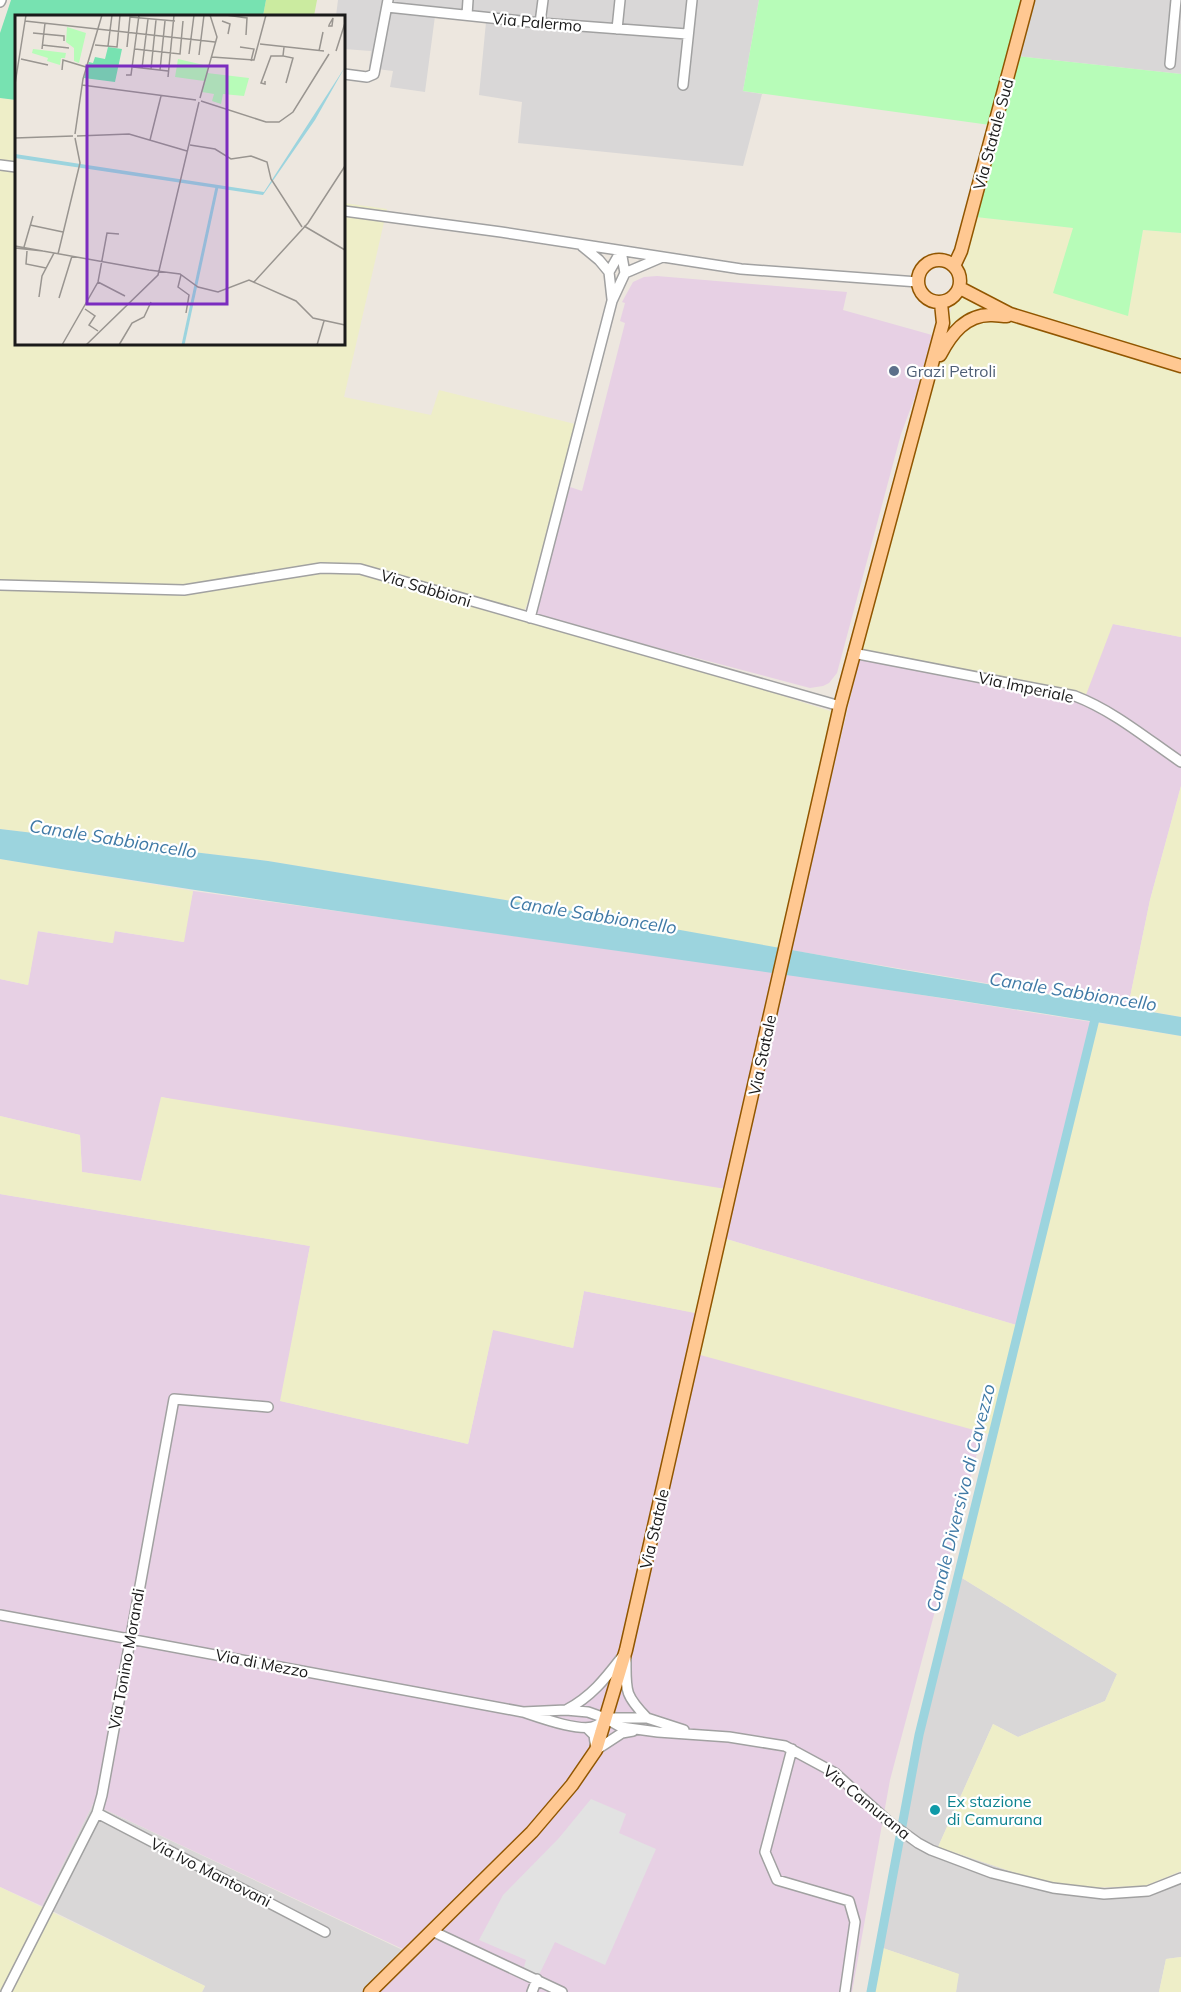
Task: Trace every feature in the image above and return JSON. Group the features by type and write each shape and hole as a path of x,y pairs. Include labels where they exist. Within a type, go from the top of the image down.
{"main road":[{"name":"Via Statale Sud","path":"954,266 961,251 1028,0"},
{"path":"939,260 954,266 960,279 960,288 952,298 941,303 921,293 918,282 921,271 928,263 939,260"},
{"path":"960,288 1010,314 1181,366"},
{"path":"927,381 943,323 941,303"},
{"path":"927,381 947,342 964,323 980,316 1006,317 1010,314"},
{"name":"Via Statale","path":"370,1992 532,1832 572,1785 596,1750 626,1650 840,706 927,381"}],"street":[{"path":"467,15 468,0"},
{"path":"540,23 543,0"},
{"path":"617,29 621,0"},
{"path":"683,85 692,0"},
{"path":"1170,64 1176,0"},
{"path":"345,74 367,77 374,74 387,3"},
{"name":"Via Palermo","path":"387,3 540,23 687,34"},
{"path":"0,165 15,167"},
{"path":"345,211 741,269 918,282"},
{"path":"580,245 599,260 609,272 612,301"},
{"path":"609,272 621,251"},
{"path":"530,618 612,301 625,273 621,251"},
{"path":"625,273 661,258"},
{"name":"Via Sabbioni","path":"0,585 184,590 306,570 348,568 373,572 840,706"},
{"name":"Via Imperiale","path":"853,654 1075,696 1111,714 1181,762"},
{"name":"Via Tonino Morandi","path":"6,1992 97,1813 174,1400 268,1407"},
{"name":"Via di Mezzo","path":"0,1615 524,1712"},
{"path":"566,1710 597,1689 626,1650"},
{"path":"626,1650 626,1684 630,1700 647,1718"},
{"path":"566,1710 588,1712 605,1718 596,1726 586,1728 549,1721 524,1712 566,1710"},
{"name":"Via Camurana","path":"605,1718 647,1718 691,1733"},
{"name":"Via Camurana","path":"605,1718 621,1727 729,1737 792,1749 835,1773 889,1822 918,1842 931,1850 992,1873 1063,1889 1104,1894 1148,1891 1181,1878"},
{"path":"586,1728 594,1735 596,1750 622,1733 640,1730"},
{"path":"792,1749 765,1852 777,1880 849,1901 855,1922 845,1992"},
{"name":"Via Ivo Mantovani","path":"97,1813 326,1932"},
{"path":"432,1931 562,1992"},
{"path":"532,1992 537,1979"}],"shaded area":[{"path":"338,0 759,0 743,91 762,94 743,166 518,143 522,102 479,95 486,22 435,16 425,92 390,87 393,71 369,68 371,51 345,49 345,15 336,15"},
{"path":"1021,0 1181,0 1181,74 1008,55"},
{"path":"657,276 847,292 843,310 932,335 916,394 901,434 837,673 829,683 823,686 810,688 537,616 537,605 570,487 582,491 625,323 620,321 625,303 622,302 633,282 644,277"},
{"path":"1113,624 1181,637 1181,786 1150,900 1128,1007 790,950 861,653"},
{"path":"193,891 808,977 1092,1022 1023,1327 723,1238 162,1097 141,1181 82,1172 80,1135 0,1116 0,979 28,985 37,931 112,943 114,931 183,942"},
{"path":"0,1194 310,1246 281,1401 468,1444 493,1329 573,1348 584,1291 701,1314 985,1423 890,1780 852,1992 369,1992 409,1952 93,1804 42,1906 0,1887"},
{"path":"962,1578 1117,1674 1105,1701 1018,1737 993,1724 938,1847 1022,1875 1098,1893 1143,1891 1181,1875 1181,1957 1166,1959 1159,1992 956,1992 958,1974 877,1946 911,1769"},
{"path":"591,1799 626,1814 619,1833 656,1849 605,1965 555,1942 537,1979 524,1967 526,1960 479,1940 503,1895 559,1838"},
{"path":"93,1804 409,1953 369,1992 202,1992 205,1986 42,1906"}],"green space":[{"path":"11,0 266,0 263,15 15,15 15,100 0,98 0,33"},
{"path":"266,0 317,0 314,15 263,15"},
{"path":"759,0 1021,0 1008,55 1181,74 1181,233 1143,230 1128,316 1053,293 1073,228 967,216 990,125 743,91"},
{"path":"0,98 15,100 15,345 345,345 345,203 387,209 344,397 431,415 439,390 575,424 528,602 523,613 833,712 778,948 602,916 268,861 0,829"},
{"path":"977,217 1073,228 1128,315 1143,230 1181,233 1181,637 1113,624 1084,700 861,653"},
{"path":"1181,786 1181,1017 1128,1007 1150,900"},
{"path":"0,859 193,891 184,942 115,931 113,943 38,931 28,985 0,979"},
{"path":"1092,1022 1181,1036 1181,1871 1145,1886 1077,1888 1022,1875 938,1847 993,1724 1018,1737 1105,1701 1117,1674 962,1578 996,1436 693,1353 700,1314 584,1291 573,1348 493,1330 468,1444 280,1401 310,1246 0,1194 0,1116 80,1135 82,1172 141,1181 161,1097 732,1190 723,1238 1023,1327"},
{"path":"0,1887 205,1986 202,1992 0,1992"},
{"path":"877,1946 959,1974 956,1992 869,1992"},
{"path":"1181,1957 1181,1992 1159,1992 1166,1959"}],"water":[{"name":"Canale Sabbioncello","path":"0,829 268,861 602,916 1181,1017 1181,1036 886,990 147,883 0,859"}],"waterway":[{"name":"Canale Diversivo di Cavezzo","path":"871,1992 919,1735 1096,1015"}],"place":[{"name":"Grazi Petroli","path":"894,371"},
{"name":"Ex stazione di Camurana","path":"935,1810"}]}
